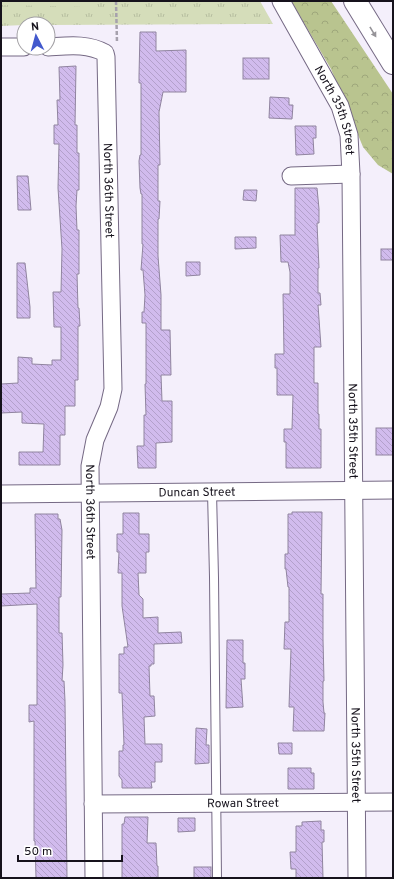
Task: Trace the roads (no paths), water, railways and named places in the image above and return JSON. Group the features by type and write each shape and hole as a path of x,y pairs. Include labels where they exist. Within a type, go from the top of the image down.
{"highway":[{"path":"355,1 393,62"}],"street":[{"name":"North 35th Street","path":"281,1 340,106 349,135 351,174 357,878"},
{"name":"North 36th Street","path":"56,47 86,46 97,49 111,49 106,57 113,388 109,407 95,440 90,466 94,878"},
{"path":"1,47 16,47"},
{"path":"291,176 351,174"},
{"name":"Duncan Street","path":"1,494 393,490"},
{"name":"Rowan Street","path":"93,804 393,802"}],"lane":[{"path":"212,492 217,878"}]}
